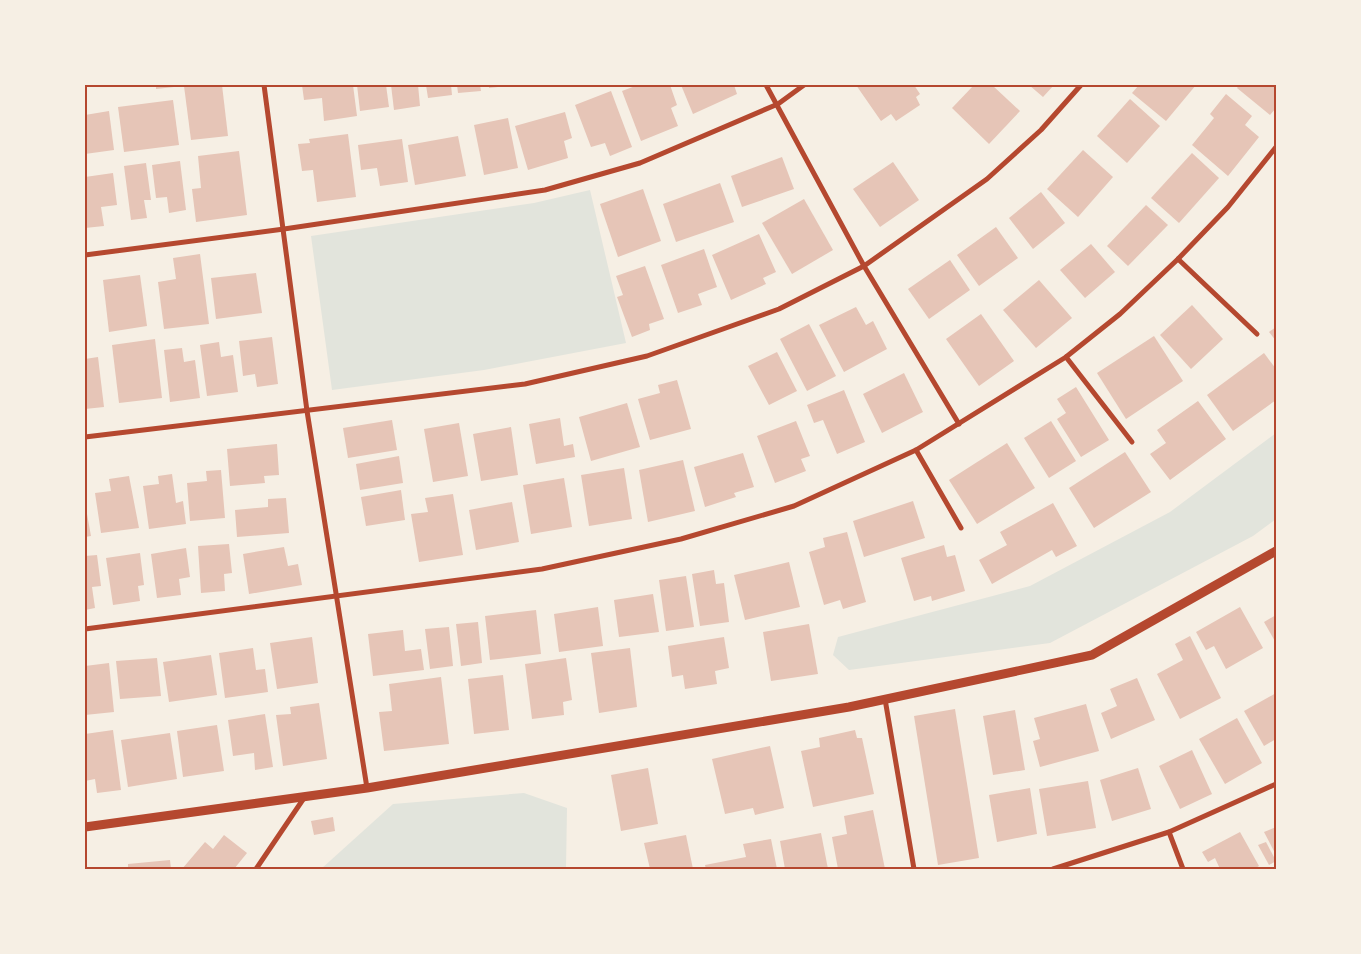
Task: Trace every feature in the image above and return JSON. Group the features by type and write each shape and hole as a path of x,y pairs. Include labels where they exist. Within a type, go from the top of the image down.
{"street":[{"path":"264,85 307,411 335,598 367,788"},
{"path":"766,85 778,104 864,266 958,424"},
{"path":"85,255 284,229 545,190 640,163 778,104 804,85"},
{"path":"85,437 525,384 648,356 779,309 864,266 986,179 1041,130 1081,85"},
{"path":"85,628 335,598 542,569 681,539 794,506 916,450 1066,357 1120,314 1178,259 1228,208 1276,147"},
{"path":"1178,259 1257,334"},
{"path":"1066,357 1132,442"},
{"path":"916,450 961,528"},
{"path":"85,826 367,788 885,699 1092,655 1276,551"},
{"path":"885,699 914,869"},
{"path":"1053,869 1169,832 1276,784"},
{"path":"256,869 304,798"},
{"path":"1169,832 1183,869"}],"shaded area":[{"path":"590,190 626,343 484,370 332,390 311,236 534,203"},
{"path":"1276,433 1276,519 1253,536 1050,643 849,670 833,655 838,637 1030,586 1170,512"},
{"path":"524,793 567,808 566,869 321,869 393,804"}],"building":[{"path":"156,85 174,85 174,87 156,89"},
{"path":"222,85 228,136 191,140 184,86"},
{"path":"302,85 353,85 357,116 324,121 322,98 304,100"},
{"path":"357,85 386,85 389,107 360,111"},
{"path":"391,85 418,85 420,106 394,110"},
{"path":"426,85 451,85 452,95 428,98"},
{"path":"457,85 480,85 481,91 458,93"},
{"path":"489,85 507,85 507,86 489,88"},
{"path":"638,85 670,85 677,105 671,108 678,126 641,141 622,91"},
{"path":"681,85 734,85 737,94 693,114"},
{"path":"856,85 914,85 920,94 916,97 920,105 896,121 891,114 881,121"},
{"path":"974,85 992,85 1020,111 989,144 952,108"},
{"path":"1029,85 1054,85 1043,97"},
{"path":"1139,85 1196,85 1166,121 1132,93"},
{"path":"1239,85 1276,85 1276,108 1270,115 1237,88"},
{"path":"611,91 632,147 610,156 605,143 591,147 575,105"},
{"path":"1226,94 1252,116 1245,125 1259,137 1228,176 1192,145 1214,118 1210,114"},
{"path":"1130,99 1160,126 1127,163 1097,136"},
{"path":"173,100 179,145 124,152 118,107"},
{"path":"109,111 114,150 85,154 85,115"},
{"path":"565,112 572,138 564,141 568,158 528,170 515,126"},
{"path":"508,118 518,168 484,175 474,125"},
{"path":"348,134 356,197 317,202 313,170 302,171 298,144 310,143 309,139"},
{"path":"458,136 466,176 415,185 408,145"},
{"path":"402,139 408,182 380,186 377,168 361,170 358,145"},
{"path":"1083,150 1113,177 1078,217 1047,189"},
{"path":"239,151 247,215 196,222 192,189 201,188 198,156"},
{"path":"1192,153 1219,178 1179,223 1151,198"},
{"path":"782,157 794,189 742,207 731,176"},
{"path":"180,161 186,210 169,213 167,197 156,198 152,165"},
{"path":"893,162 919,200 880,227 853,189"},
{"path":"146,163 151,200 144,200 147,218 131,220 124,166"},
{"path":"113,173 117,205 101,207 104,226 85,228 85,177"},
{"path":"720,183 734,222 676,242 663,204"},
{"path":"643,189 661,241 618,257 600,204"},
{"path":"1041,192 1065,223 1033,249 1009,218"},
{"path":"804,199 833,250 792,274 762,223"},
{"path":"1146,205 1168,225 1128,266 1107,246"},
{"path":"996,227 1018,258 979,286 957,255"},
{"path":"759,234 776,272 763,278 766,284 731,300 712,255"},
{"path":"1091,244 1115,272 1085,298 1060,270"},
{"path":"704,249 717,287 698,294 702,305 678,313 661,265"},
{"path":"200,254 209,324 164,329 158,282 176,279 173,258"},
{"path":"950,260 970,290 929,319 908,289"},
{"path":"645,266 664,319 649,324 650,330 632,337 617,297 623,295 616,276"},
{"path":"256,273 262,313 216,319 211,278"},
{"path":"140,275 147,326 109,332 103,280"},
{"path":"1039,280 1072,318 1036,348 1003,310"},
{"path":"1192,305 1223,339 1191,369 1160,335"},
{"path":"856,307 866,325 873,321 887,349 844,372 819,325"},
{"path":"981,314 1014,361 979,386 946,339"},
{"path":"809,324 836,376 807,391 780,339"},
{"path":"1276,327 1276,341 1269,332"},
{"path":"1154,336 1183,381 1126,419 1097,373"},
{"path":"272,337 278,384 257,387 255,374 243,376 239,341"},
{"path":"155,339 162,398 119,403 112,345"},
{"path":"219,342 221,357 233,355 238,392 207,396 200,345"},
{"path":"182,348 184,362 195,360 200,398 170,402 164,350"},
{"path":"777,352 797,391 769,405 748,366"},
{"path":"1264,353 1276,369 1276,400 1233,431 1207,395"},
{"path":"98,357 104,407 85,409 85,359"},
{"path":"904,373 923,412 882,433 863,394"},
{"path":"677,380 691,429 650,440 638,399 660,393 658,385"},
{"path":"1076,387 1109,440 1081,457 1057,419 1066,413 1057,399"},
{"path":"844,390 865,442 837,454 823,420 814,423 807,405"},
{"path":"1198,401 1226,439 1170,480 1150,454 1166,443 1157,430"},
{"path":"627,403 640,447 591,461 579,417"},
{"path":"560,418 564,446 573,444 575,457 536,464 529,424"},
{"path":"392,420 397,450 348,458 343,428"},
{"path":"796,421 810,456 801,459 806,471 775,483 757,436"},
{"path":"1051,421 1076,461 1049,478 1024,438"},
{"path":"459,423 468,476 433,482 424,429"},
{"path":"511,427 518,475 481,481 473,434"},
{"path":"1007,443 1035,488 977,524 949,480"},
{"path":"277,444 279,475 264,476 265,483 230,486 227,449"},
{"path":"1125,452 1151,492 1094,528 1069,488"},
{"path":"743,453 754,487 734,493 736,497 705,507 694,467"},
{"path":"399,456 403,483 360,490 356,464"},
{"path":"683,460 695,511 648,522 639,470"},
{"path":"624,468 632,519 589,526 581,475"},
{"path":"221,470 225,518 190,521 187,483 207,481 206,471"},
{"path":"172,474 176,503 183,501 186,524 149,529 143,486 159,484 158,476"},
{"path":"129,476 139,528 101,533 95,493 111,491 109,479"},
{"path":"564,478 572,527 531,534 523,485"},
{"path":"401,490 405,520 366,526 361,497"},
{"path":"453,494 463,555 419,562 411,514 428,512 425,498"},
{"path":"286,498 289,533 237,537 235,510 268,507 268,499"},
{"path":"913,501 925,538 864,557 853,521"},
{"path":"512,502 519,542 476,550 469,510"},
{"path":"85,503 91,536 85,537"},
{"path":"1053,503 1077,546 1056,557 1052,550 992,584 979,560 1007,545 1000,532"},
{"path":"847,532 866,602 843,609 840,600 824,605 809,552 825,547 823,538"},
{"path":"229,544 232,573 224,574 225,591 201,593 198,546"},
{"path":"944,545 947,557 955,555 965,591 932,601 931,596 914,601 901,558"},
{"path":"284,547 288,566 298,564 302,585 249,594 243,554"},
{"path":"186,548 190,577 179,579 181,595 157,598 151,554"},
{"path":"140,553 144,585 138,586 140,601 113,605 106,558"},
{"path":"97,555 101,586 92,587 95,608 85,610 85,556"},
{"path":"789,562 800,607 745,620 734,575"},
{"path":"714,570 716,584 724,583 729,622 700,626 692,574"},
{"path":"686,576 694,627 666,631 659,580"},
{"path":"653,594 659,632 619,637 614,600"},
{"path":"598,607 603,646 559,652 554,614"},
{"path":"1240,607 1263,648 1226,669 1214,646 1206,650 1196,632"},
{"path":"536,610 541,654 490,660 485,616"},
{"path":"1276,615 1276,643 1264,622"},
{"path":"478,622 482,663 461,666 456,624"},
{"path":"809,624 818,674 771,681 763,632"},
{"path":"449,627 453,666 430,669 425,629"},
{"path":"403,630 405,651 421,649 424,670 373,676 368,634"},
{"path":"1190,636 1221,698 1180,719 1157,674 1183,660 1175,644"},
{"path":"312,637 318,683 277,689 270,643"},
{"path":"724,637 729,668 715,671 717,684 685,689 683,675 672,677 668,646"},
{"path":"253,648 256,670 265,669 268,692 225,698 219,653"},
{"path":"630,648 637,707 599,713 591,653"},
{"path":"211,655 217,695 169,702 163,662"},
{"path":"157,658 161,696 120,699 116,661"},
{"path":"566,658 572,700 563,702 564,715 532,719 525,664"},
{"path":"109,663 114,712 85,715 85,666"},
{"path":"503,675 509,730 474,734 468,679"},
{"path":"441,677 449,744 384,751 379,712 392,711 389,684"},
{"path":"1137,678 1155,720 1111,739 1101,713 1117,706 1110,689"},
{"path":"1276,693 1276,739 1264,746 1244,711"},
{"path":"319,703 327,759 283,766 276,715 291,714 290,707"},
{"path":"1086,704 1099,751 1040,767 1033,741 1040,739 1034,718"},
{"path":"955,709 979,858 938,865 914,716"},
{"path":"1015,710 1025,770 993,775 983,716"},
{"path":"265,714 273,767 255,770 254,753 233,756 228,720"},
{"path":"1237,718 1262,763 1225,784 1199,739"},
{"path":"217,725 224,771 183,777 177,731"},
{"path":"113,730 121,790 97,793 95,779 85,781 85,734"},
{"path":"855,730 857,738 862,738 874,794 813,807 801,751 820,747 819,738"},
{"path":"170,733 177,779 128,787 121,740"},
{"path":"770,746 784,808 755,815 753,808 725,814 712,759"},
{"path":"1192,750 1212,794 1180,809 1159,766"},
{"path":"648,768 658,824 621,831 611,775"},
{"path":"1138,768 1151,809 1112,821 1100,780"},
{"path":"1088,781 1096,828 1047,836 1039,789"},
{"path":"1030,788 1037,834 997,842 989,795"},
{"path":"873,810 885,869 838,869 832,837 847,834 844,816"},
{"path":"333,817 335,831 314,835 311,821"},
{"path":"1276,827 1276,855 1264,832"},
{"path":"1240,832 1259,866 1254,869 1220,869 1215,858 1208,862 1202,852"},
{"path":"821,833 828,869 785,869 780,841"},
{"path":"224,835 247,853 234,869 182,869 205,842 213,849"},
{"path":"686,835 693,869 650,869 644,843"},
{"path":"771,839 777,869 706,869 705,865 746,857 743,844"},
{"path":"1266,842 1276,861 1269,865 1258,845"},
{"path":"170,860 171,869 128,869 128,864"}]}
